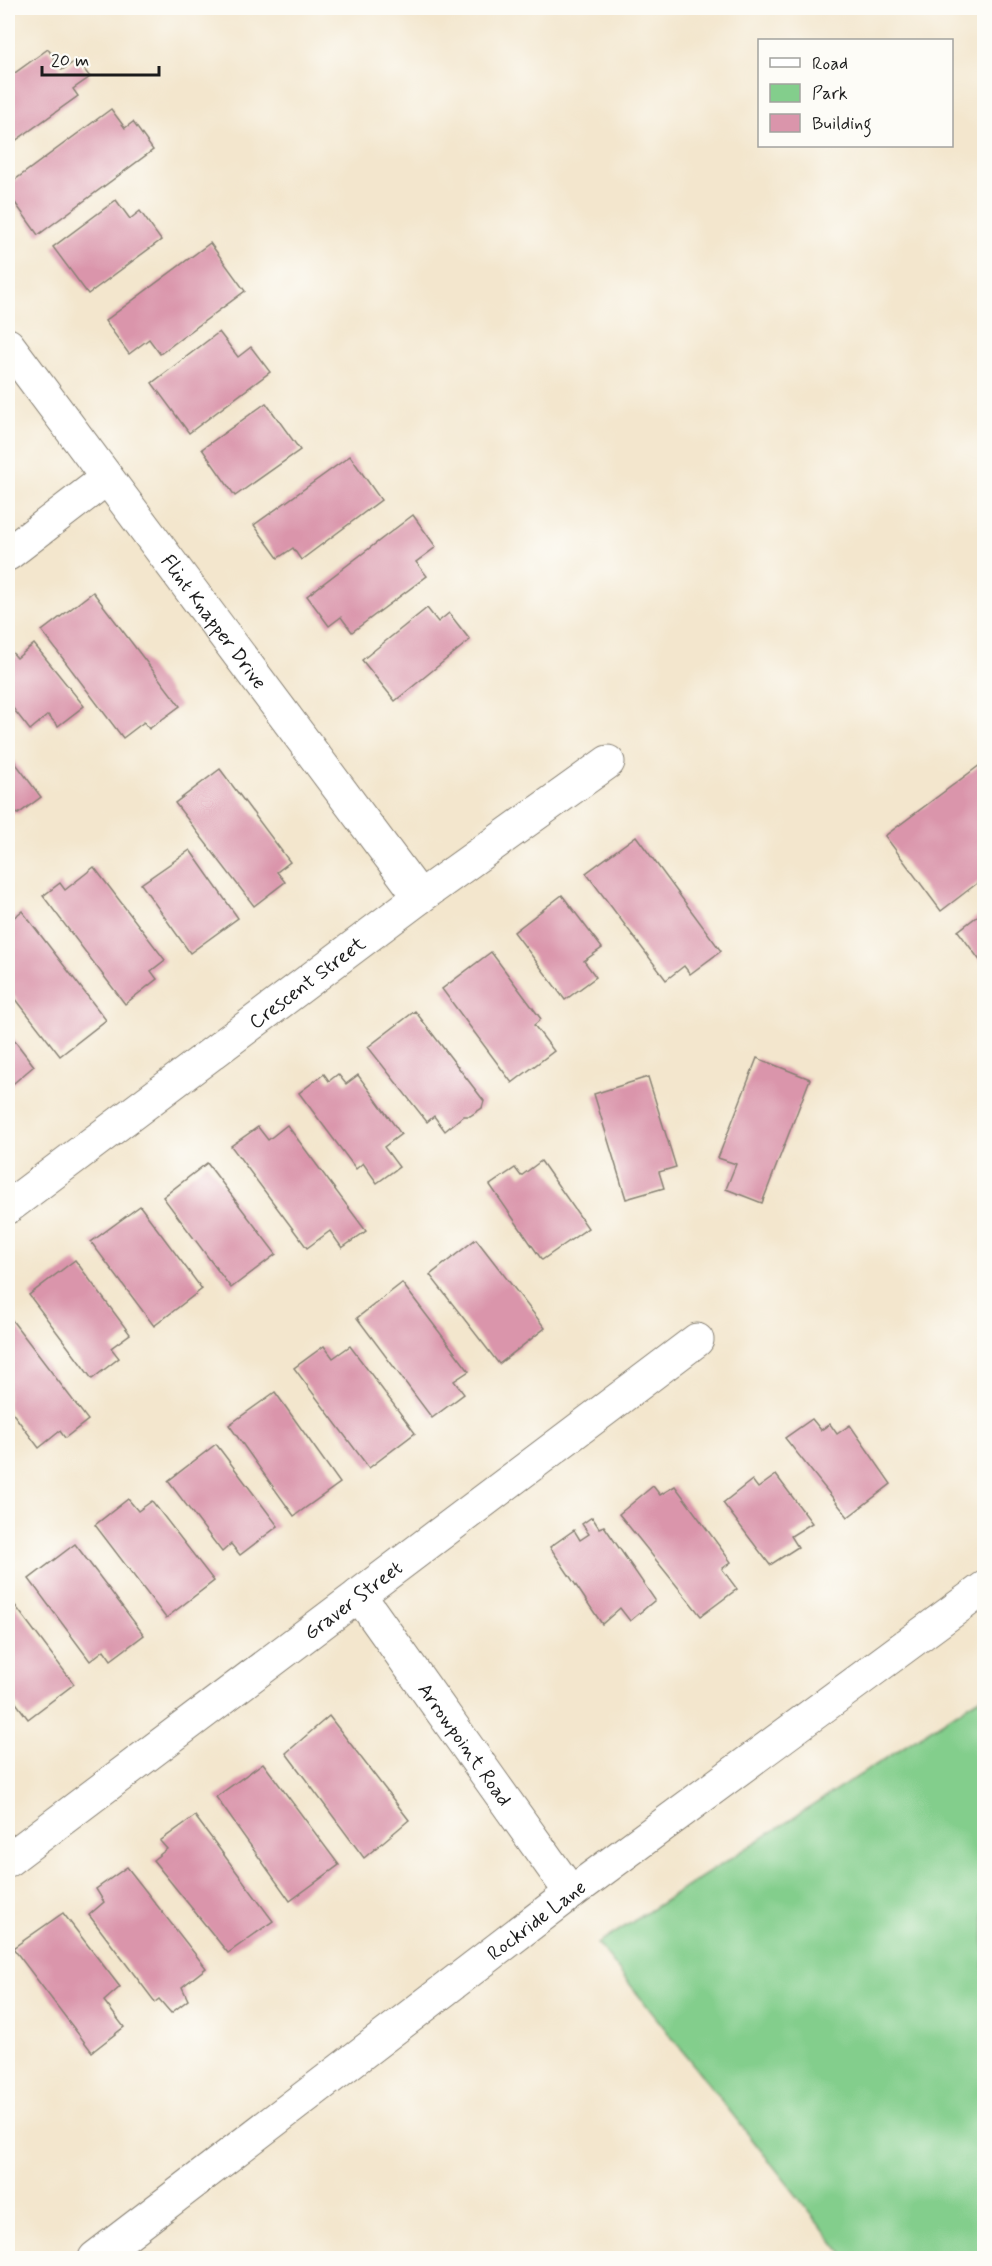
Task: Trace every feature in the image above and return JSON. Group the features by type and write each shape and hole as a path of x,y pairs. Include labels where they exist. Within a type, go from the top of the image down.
{"street":[{"name":"Flint Knapper Drive","path":"8,345 420,897"},
{"path":"8,554 108,478"},
{"name":"Crescent Street","path":"8,1207 420,897 608,762"},
{"name":"Graver Street","path":"8,1860 697,1340"},
{"name":"Rockride Lane","path":"95,2259 571,1893 984,1588"},
{"name":"Arrowpoint Road","path":"359,1594 571,1893"}],"green space":[{"path":"984,1695 984,2258 846,2258 598,1944"}],"building":[{"path":"48,49 62,70 77,60 90,77 73,89 78,96 8,146 8,78"},
{"path":"111,109 125,128 133,122 153,150 38,235 8,193 8,185"},
{"path":"116,200 130,219 140,211 161,240 88,294 53,247"},
{"path":"210,243 245,291 160,354 149,339 129,354 105,321"},
{"path":"219,332 238,357 251,347 270,372 189,433 152,383"},
{"path":"266,403 300,450 235,496 202,449"},
{"path":"350,456 381,500 301,560 293,548 278,558 254,525"},
{"path":"413,515 436,547 416,562 427,576 352,632 341,617 329,626 307,596"},
{"path":"93,592 180,706 149,729 144,722 123,738 42,631"},
{"path":"427,608 438,622 449,613 470,640 395,701 362,660"},
{"path":"34,644 84,706 58,726 48,715 30,730 8,702 8,652 10,650 17,658"},
{"path":"8,753 41,797 18,814 14,812 8,817"},
{"path":"984,762 984,878 941,911 885,836"},
{"path":"220,769 290,862 277,872 285,882 254,906 175,803"},
{"path":"636,836 721,951 690,974 684,966 666,980 586,873"},
{"path":"190,850 238,918 190,953 141,884"},
{"path":"94,867 165,960 151,971 157,979 125,1004 43,896 60,883 65,890"},
{"path":"562,895 602,948 584,961 596,977 565,1000 514,932"},
{"path":"22,911 106,1020 60,1056 8,989 8,922"},
{"path":"984,911 984,966 958,931"},
{"path":"491,952 541,1019 534,1025 554,1051 512,1083 442,989"},
{"path":"415,1011 484,1101 482,1108 470,1116 463,1116 445,1131 434,1116 427,1122 368,1047"},
{"path":"8,1032 34,1066 8,1088"},
{"path":"757,1058 810,1079 762,1203 726,1189 736,1164 718,1158"},
{"path":"324,1074 329,1081 338,1074 346,1084 358,1075 401,1134 384,1147 399,1167 377,1183 363,1163 356,1169 299,1093"},
{"path":"648,1077 676,1167 659,1172 664,1188 626,1199 594,1094"},
{"path":"287,1125 366,1231 342,1248 330,1231 307,1248 231,1146 258,1127 268,1140"},
{"path":"541,1161 588,1228 542,1260 490,1185 515,1168 521,1176"},
{"path":"207,1163 276,1254 231,1288 163,1197"},
{"path":"140,1206 202,1289 154,1326 91,1242"},
{"path":"476,1239 545,1328 499,1364 430,1275"},
{"path":"75,1260 130,1334 111,1348 119,1358 92,1379 29,1295"},
{"path":"402,1283 469,1371 454,1381 464,1394 432,1418 357,1318"},
{"path":"8,1315 88,1420 65,1438 60,1431 39,1448 8,1407"},
{"path":"324,1346 333,1358 350,1346 415,1433 369,1468 294,1368"},
{"path":"275,1392 340,1483 294,1516 229,1425"},
{"path":"812,1419 821,1430 830,1424 837,1434 850,1425 891,1484 848,1517 785,1438"},
{"path":"216,1444 278,1526 240,1555 231,1544 222,1552 168,1481"},
{"path":"776,1475 812,1523 791,1536 798,1547 770,1565 723,1503 752,1480 758,1488"},
{"path":"653,1486 660,1495 675,1486 731,1562 722,1569 737,1589 701,1616 619,1514"},
{"path":"128,1499 138,1511 152,1501 214,1581 166,1618 95,1525"},
{"path":"592,1517 599,1528 604,1526 655,1600 630,1621 620,1608 602,1624 550,1547 574,1530 580,1540 589,1534 582,1524"},
{"path":"75,1544 144,1635 111,1660 104,1650 90,1661 29,1579"},
{"path":"8,1596 74,1684 28,1719 8,1692"},
{"path":"329,1716 409,1820 364,1858 286,1753"},
{"path":"263,1763 339,1865 290,1901 216,1797"},
{"path":"195,1816 273,1921 228,1953 153,1860 167,1849 160,1841"},
{"path":"127,1867 206,1968 182,1987 188,2000 171,2013 159,1999 155,2002 89,1915 104,1902 96,1889"},
{"path":"63,1913 120,1987 104,2001 124,2027 92,2052 13,1948"}]}
